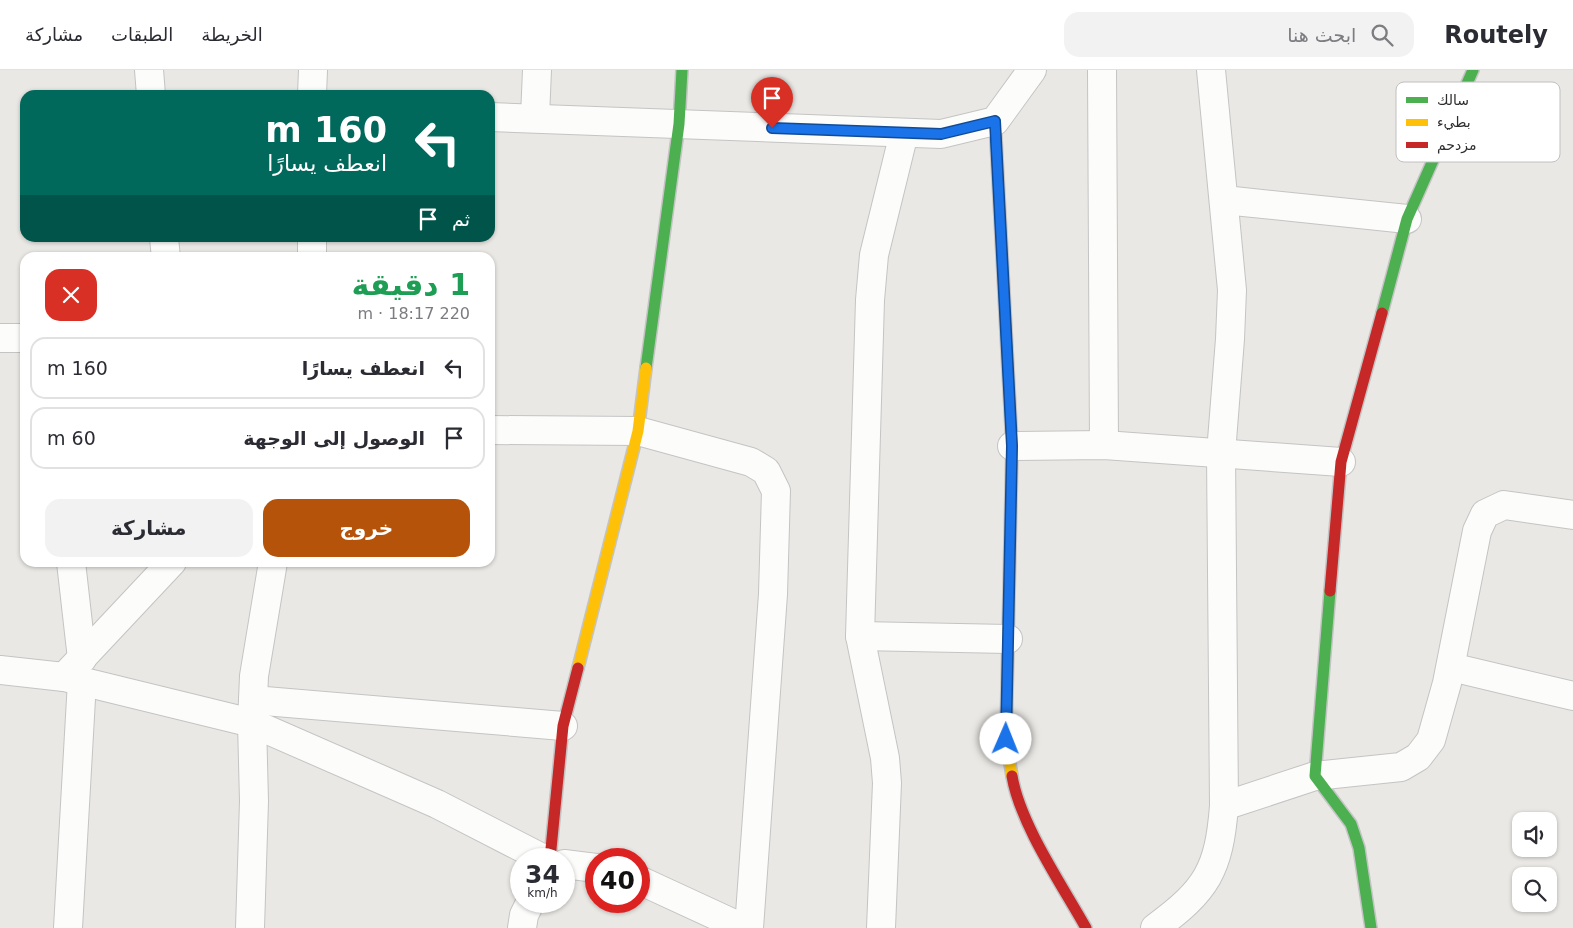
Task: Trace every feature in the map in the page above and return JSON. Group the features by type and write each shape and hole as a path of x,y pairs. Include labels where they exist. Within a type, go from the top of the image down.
{"street":[{"path":"149,70 151,90"},
{"path":"312,90 313,70"},
{"path":"535,117 537,70"},
{"path":"551,848 564,726 638,431 679,124 682,70"},
{"path":"1032,70 995,121 1012,446 1006,739 1014,786 1037,842 1086,928"},
{"path":"1102,70 1104,445"},
{"path":"1155,928 1182,908 1206,883 1221,842 1224,806 1221,453 1232,290 1211,70"},
{"path":"1468,82 1473,70"},
{"path":"495,117 535,117 941,134 995,121"},
{"path":"881,928 887,783 885,758 860,636 870,300 874,254 904,133"},
{"path":"1371,928 1359,848 1351,824 1316,776 1340,462 1407,219 1432,162"},
{"path":"1224,200 1407,219"},
{"path":"0,338 20,338"},
{"path":"495,430 638,431 751,462 766,471 776,491 773,594 749,928"},
{"path":"1012,446 1104,445 1340,462"},
{"path":"1224,806 1316,776 1402,767 1418,757 1431,740 1450,667 1477,531 1485,514 1504,505 1573,515"},
{"path":"68,928 76,672 71,567"},
{"path":"76,672 168,567"},
{"path":"250,928 254,801 252,711 254,676 272,567"},
{"path":"860,636 1008,639"},
{"path":"1450,667 1573,696"},
{"path":"0,670 76,672 252,711 564,726"},
{"path":"252,711 523,848"},
{"path":"650,885 743,928"},
{"path":"522,928 525,913"}],"traffic: fast":[{"path":"646,368 679,124 682,70"},
{"path":"1468,82 1473,70"},
{"path":"995,121 1012,446"},
{"path":"1382,313 1407,219 1432,162"},
{"path":"1330,591 1315,776 1351,824 1359,848 1371,928"}],"traffic: slow":[{"path":"578,668 638,431 646,368"},
{"path":"1012,446 1006,739 1012,776"}],"traffic: jam":[{"path":"1330,591 1341,462 1382,313"},
{"path":"551,848 563,726 578,668"},
{"path":"1012,776 1016,795 1033,834 1086,928"}],"route":[{"path":"772,128 941,134 965,130 995,121 1012,446 1006,739"}]}
